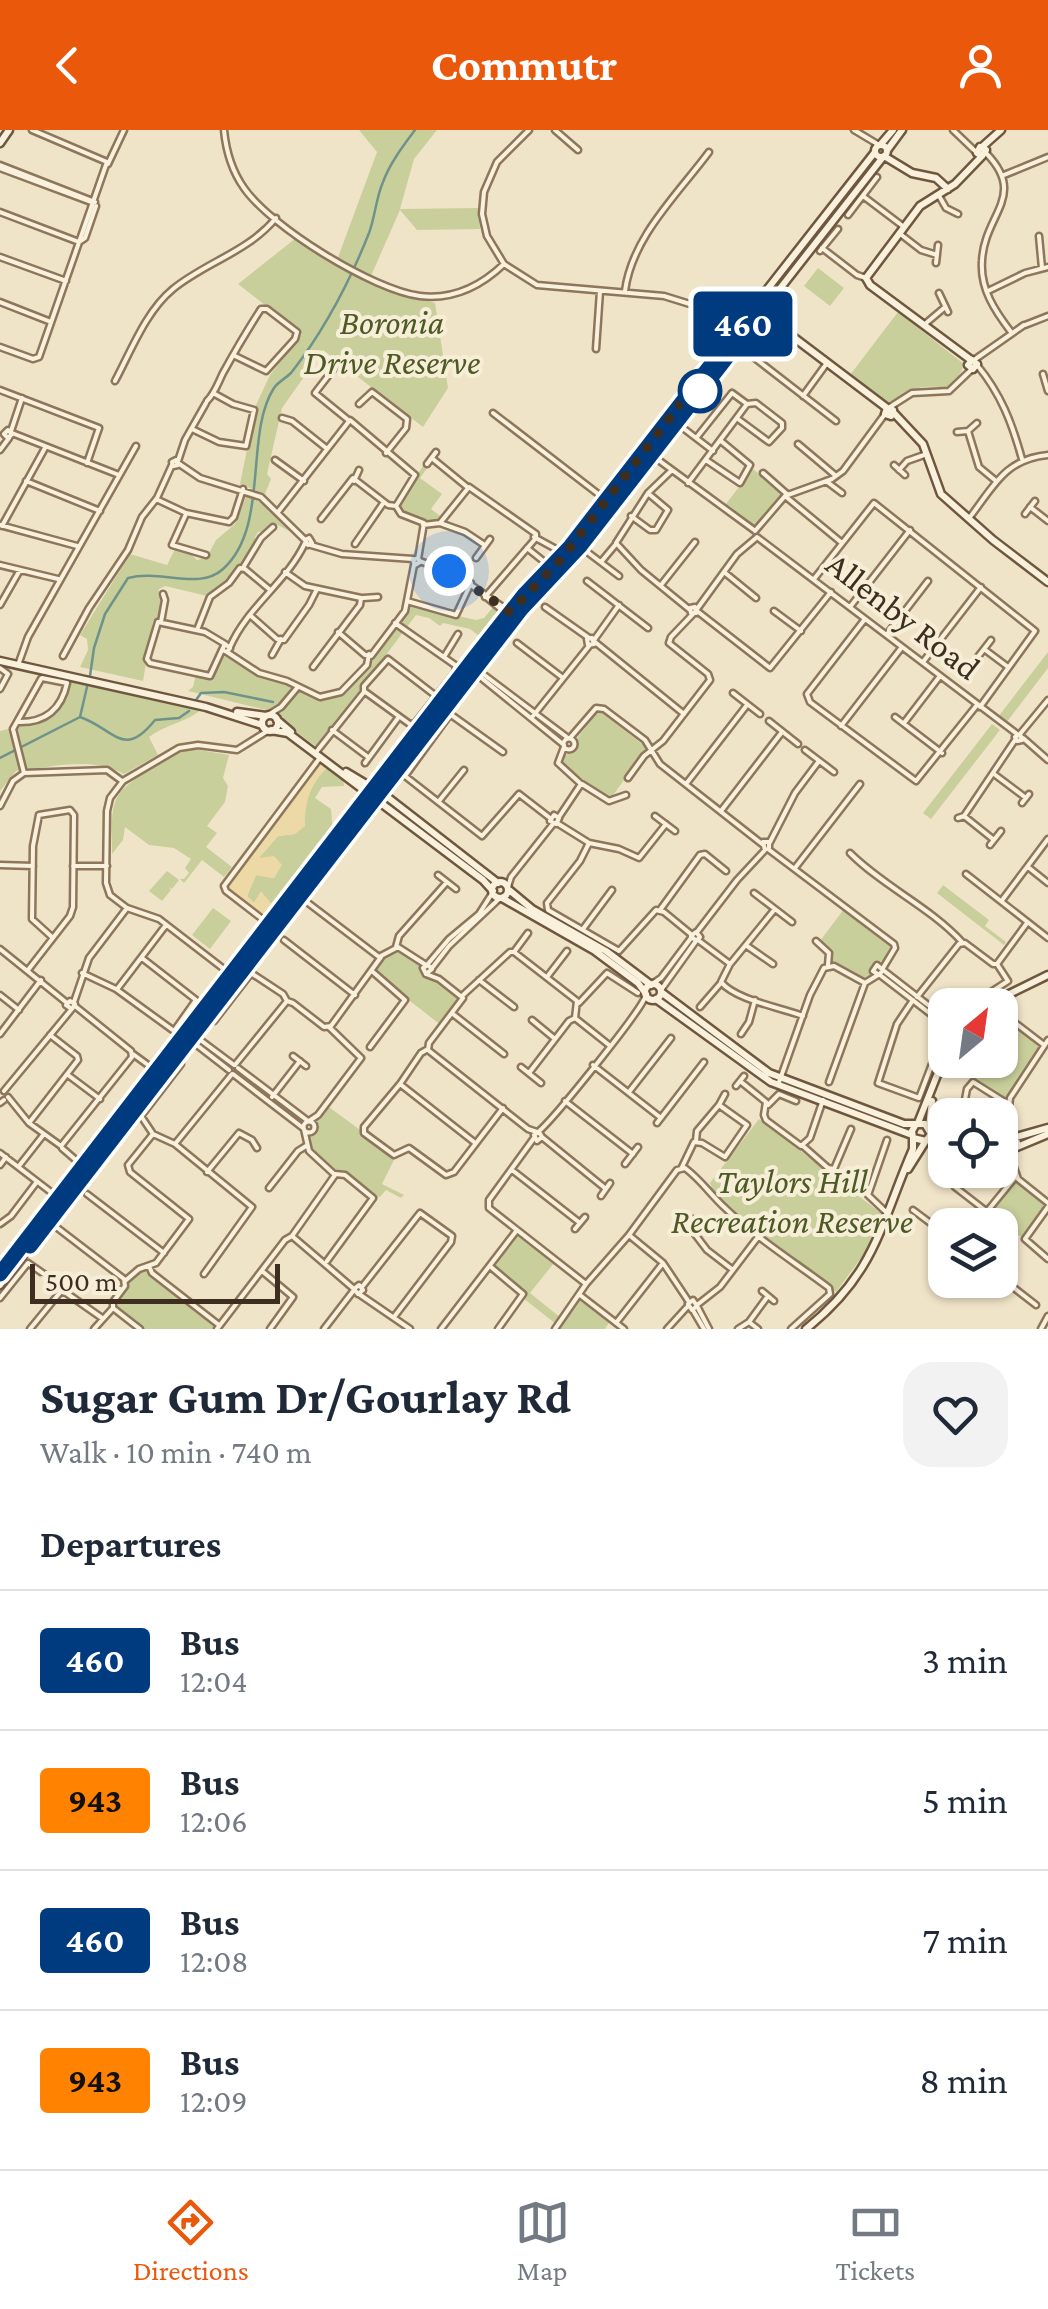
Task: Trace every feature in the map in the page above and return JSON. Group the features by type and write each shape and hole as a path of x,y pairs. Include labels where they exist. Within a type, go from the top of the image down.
{"street":[{"path":"0,143 8,130"},
{"path":"32,130 108,163"},
{"path":"224,130 229,159 246,191 276,218 355,272 407,293 436,296 470,289 504,264"},
{"path":"529,130 497,162 484,192 482,214 487,236 504,264 537,284 678,300 741,327"},
{"path":"555,130 578,150"},
{"path":"854,130 912,174 940,181 949,214 958,214"},
{"path":"883,152 893,130"},
{"path":"648,452 902,130"},
{"path":"953,130 994,161 1004,175 1005,192 983,250 982,276 986,292 1010,331"},
{"path":"0,212 77,240 84,238 108,163 123,131"},
{"path":"866,278 920,206 944,192 999,132"},
{"path":"625,292 628,271 640,242 709,152"},
{"path":"1004,175 1048,157"},
{"path":"0,166 95,202"},
{"path":"848,215 877,177"},
{"path":"863,196 921,250 937,255"},
{"path":"114,381 169,292 251,243 276,218"},
{"path":"838,228 821,250 866,278 984,373 1010,418 1022,459"},
{"path":"986,292 1045,268 1039,236"},
{"path":"0,346 37,360 77,240"},
{"path":"936,262 938,245"},
{"path":"0,257 66,282"},
{"path":"596,349 600,291"},
{"path":"923,326 946,310 940,293"},
{"path":"0,302 53,321"},
{"path":"63,656 128,550 145,512 158,500 192,428 214,394 216,386 234,354 258,314 270,312 297,334 272,368 261,370 234,354"},
{"path":"759,312 914,433 928,453 938,491 1046,578"},
{"path":"234,976 265,930 511,615 573,555 733,337 759,312"},
{"path":"628,778 650,751 663,742 710,678 669,643 787,495 836,476 898,402 912,393 949,391 982,354 1010,331 1048,316"},
{"path":"729,325 733,337"},
{"path":"752,356 836,421"},
{"path":"803,396 826,365"},
{"path":"335,367 320,387 321,398 413,476 396,506"},
{"path":"1042,374 1048,390"},
{"path":"0,390 99,428 88,464"},
{"path":"359,404 372,392 405,417 406,428 386,453"},
{"path":"697,437 732,393 747,404"},
{"path":"192,428 219,442 244,448 252,410 214,394"},
{"path":"1,447 21,399"},
{"path":"688,483 747,404 756,402 782,422 782,428 769,442 738,419"},
{"path":"492,413 609,503"},
{"path":"282,418 326,448"},
{"path":"277,512 305,482 346,422"},
{"path":"957,432 968,431 976,423"},
{"path":"682,428 713,451"},
{"path":"968,431 978,467 997,482"},
{"path":"6,434 119,476"},
{"path":"706,460 737,484 750,469 750,464 720,441"},
{"path":"798,444 836,476"},
{"path":"19,665 59,581 136,446"},
{"path":"44,447 2,526 78,548"},
{"path":"427,464 436,452"},
{"name":"Allenby Road","path":"648,452 1048,760"},
{"path":"899,470 908,461 928,453"},
{"path":"968,519 997,482 1022,459 1048,455"},
{"path":"432,459 466,490 476,492 530,530 542,560"},
{"path":"275,460 305,482"},
{"path":"176,463 210,482 258,495 308,542 342,554 427,564 474,585 511,615"},
{"path":"894,466 905,474"},
{"path":"321,519 354,482 358,470"},
{"path":"601,562 648,493 672,470"},
{"path":"762,473 842,543"},
{"path":"26,480 98,511"},
{"path":"826,481 842,493"},
{"path":"354,482 424,527"},
{"path":"158,500 185,513 231,522 244,490"},
{"path":"440,523 466,490"},
{"path":"631,516 654,531 668,515 667,508 648,493"},
{"path":"1025,514 1035,501"},
{"path":"355,544 384,502"},
{"path":"814,579 870,505 878,504 1035,629 984,700 916,782 810,702 807,694 865,619"},
{"path":"1030,507 1048,521"},
{"path":"185,513 176,546 196,556 206,555"},
{"path":"424,527 440,523 483,544"},
{"path":"198,630 210,597 243,569 260,538 273,527"},
{"path":"308,542 225,649 210,676 147,659 154,625 160,622 198,630 216,640 225,649 259,673 297,685 313,695 332,696 341,692 366,665 369,654 396,623 407,602 424,527"},
{"path":"850,607 910,530"},
{"path":"476,558 490,538"},
{"path":"532,541 552,548"},
{"path":"486,595 532,541"},
{"path":"660,586 695,542"},
{"path":"616,544 660,586 770,668 831,592"},
{"path":"586,550 619,576"},
{"path":"0,565 59,581"},
{"path":"0,606 19,569"},
{"path":"243,569 271,590"},
{"path":"286,571 317,589 352,595 359,601"},
{"path":"724,572 756,598"},
{"path":"587,581 648,628"},
{"path":"887,635 928,581"},
{"path":"407,602 456,614 474,585"},
{"path":"922,662 981,587"},
{"path":"272,655 281,638 310,606 317,589"},
{"path":"160,622 163,594"},
{"path":"313,666 359,601 378,597"},
{"path":"533,716 619,606"},
{"path":"545,607 684,714"},
{"path":"774,610 801,631"},
{"path":"252,615 281,638"},
{"path":"364,690 406,723 416,722 452,674 454,667 450,662 396,623"},
{"path":"338,633 369,654"},
{"path":"444,657 458,634"},
{"path":"977,658 991,640"},
{"path":"517,643 563,678"},
{"path":"841,726 902,647"},
{"path":"984,648 1009,667"},
{"path":"0,665 19,665 269,723 375,793 532,909 606,950 651,984"},
{"path":"0,665 8,674 0,689"},
{"path":"272,921 261,918 226,891 225,884 316,766 318,753 381,665 395,665 436,696"},
{"path":"472,668 566,747"},
{"path":"904,723 940,676"},
{"path":"17,722 46,718 54,712 67,683 42,678 13,729 24,773"},
{"path":"234,976 166,924 126,908 108,891 108,805 123,781 179,748 198,745 233,750 247,746 258,738 297,685"},
{"path":"733,693 760,714"},
{"path":"1001,832 992,843 961,817 1048,700"},
{"path":"686,784 747,704"},
{"path":"626,795 609,800 580,784 558,764 571,739 599,707 645,740 655,760 894,944 880,971 868,981 829,1082"},
{"path":"503,752 456,715 449,715 404,774 482,836 518,795 589,843 619,848 639,858 666,824"},
{"path":"533,716 571,739"},
{"path":"895,716 942,753"},
{"path":"335,730 368,759 398,717"},
{"path":"768,721 798,744"},
{"path":"721,811 782,732"},
{"path":"566,747 571,739"},
{"path":"804,750 834,772"},
{"path":"318,753 375,793 501,898 595,952 779,1082 918,1141 926,1140"},
{"path":"586,1284 489,1208 488,1203 741,882 774,835 794,793 819,761"},
{"path":"316,766 327,762"},
{"path":"0,806 13,781 24,773 106,770 123,781"},
{"path":"438,803 464,770"},
{"path":"994,773 1026,799"},
{"path":"428,969 478,914 493,891 511,877 580,784"},
{"path":"795,868 860,784"},
{"path":"0,1274 300,896 375,793"},
{"path":"28,970 53,938 73,907 73,812 68,810 42,814 33,846 32,919 53,938"},
{"path":"655,816 675,831"},
{"path":"1002,900 1048,839"},
{"path":"589,843 546,907 622,951 649,916 660,910 700,856 705,854 726,871"},
{"path":"850,854 880,881 997,964 1008,981 997,988"},
{"path":"0,866 33,866"},
{"path":"73,866 107,866"},
{"path":"1027,866 1048,883"},
{"path":"966,874 1048,938"},
{"path":"438,875 456,889"},
{"path":"329,1027 381,957 396,947 399,936 447,882"},
{"path":"428,969 501,898 503,885"},
{"path":"584,929 612,890"},
{"path":"754,893 792,922"},
{"path":"300,896 381,957"},
{"path":"78,1161 29,1123 3,1096 64,1018 88,958 126,908"},
{"path":"700,1006 722,984 730,964 775,909"},
{"path":"660,910 730,964"},
{"path":"261,918 265,930"},
{"path":"997,964 1027,923"},
{"path":"116,990 166,924"},
{"path":"502,1108 449,1176 408,1147 392,1155 364,1132 421,1053 428,1049 462,996 514,952 528,932"},
{"path":"651,984 661,978 696,936"},
{"path":"284,940 355,995"},
{"path":"779,1082 816,984 828,964 826,948 816,941"},
{"path":"928,1074 919,1098 878,1083 897,1024 962,942"},
{"path":"747,946 773,964"},
{"path":"396,947 462,996"},
{"path":"0,949 148,1065"},
{"path":"547,978 567,951"},
{"path":"514,952 579,1003"},
{"path":"82,973 116,990 170,1030 176,1030 196,1000 142,958"},
{"path":"828,964 868,981"},
{"path":"880,971 928,1008"},
{"path":"370,1047 406,1000 373,972"},
{"path":"214,1022 251,973 329,1027 361,1058 318,1115 306,1143 269,1188"},
{"path":"575,1018 579,1003 607,973 651,994"},
{"path":"1018,990 1048,975"},
{"path":"0,1034 41,980"},
{"path":"479,980 514,1007"},
{"path":"651,984 651,994"},
{"path":"722,984 737,996 803,1016"},
{"path":"0,995 18,1010"},
{"path":"741,1034 755,1000"},
{"path":"175,1144 287,1001"},
{"path":"452,1014 504,1054"},
{"path":"575,1018 609,1045"},
{"path":"528,1073 569,1020 575,1018"},
{"path":"532,1020 555,1039"},
{"path":"1012,1098 1046,1043 1018,1025"},
{"path":"29,1123 78,1058 50,1035"},
{"path":"188,1035 236,1066 310,1132"},
{"path":"188,1035 231,1072 315,1126"},
{"path":"629,1092 671,1038"},
{"path":"428,1049 538,1137 608,1186 600,1196"},
{"path":"61,1146 133,1054"},
{"path":"293,1056 306,1066"},
{"path":"271,1098 300,1061"},
{"path":"593,1065 659,1120 704,1062"},
{"path":"521,1067 541,1083"},
{"path":"180,1069 141,1116 153,1134 175,1144 252,1208 204,1274"},
{"path":"68,1075 100,1100"},
{"path":"806,1329 851,1284 871,1254 888,1217 913,1149 917,1124 937,1078"},
{"path":"740,1081 768,1105"},
{"path":"965,1098 973,1082 998,1098"},
{"path":"400,1084 475,1144"},
{"path":"932,1098 934,1085"},
{"path":"555,1329 586,1284 682,1167 697,1132 725,1094"},
{"path":"796,1101 779,1094 768,1105 765,1119 828,1168 834,1168 851,1128"},
{"path":"823,1099 928,1128"},
{"path":"803,1146 810,1138 823,1099"},
{"path":"565,1102 633,1154"},
{"path":"696,1141 725,1156 747,1129 746,1124 719,1105"},
{"path":"318,1115 304,1128 306,1143 335,1174 344,1174 373,1198 325,1263"},
{"path":"1018,1136 1048,1131"},
{"path":"1018,1145 1048,1131"},
{"path":"900,1183 928,1132"},
{"path":"207,1172 239,1133 257,1148"},
{"path":"18,1168 44,1134"},
{"path":"94,1329 113,1308 125,1280 164,1253 187,1223 188,1216 128,1169 153,1134"},
{"path":"887,1140 868,1195 888,1217"},
{"path":"626,1164 638,1147"},
{"path":"0,1153 61,1200"},
{"path":"0,1166 6,1158"},
{"path":"682,1167 705,1183 722,1205 758,1237 830,1288 824,1302 791,1329"},
{"path":"512,1170 580,1223"},
{"path":"149,1266 152,1274 218,1327 292,1236 335,1174"},
{"path":"1018,1177 1048,1205 1024,1239 1048,1258"},
{"path":"0,1224 38,1182"},
{"path":"956,1188 981,1208"},
{"path":"989,1208 1004,1188"},
{"path":"87,1193 164,1253"},
{"path":"0,1285 61,1200"},
{"path":"882,1208 892,1205"},
{"path":"913,1210 928,1221"},
{"path":"324,1329 420,1213 452,1236 451,1242 394,1317"},
{"path":"575,1229 586,1217"},
{"path":"684,1231 693,1218"},
{"path":"48,1221 125,1280"},
{"path":"688,1225 707,1250 733,1270"},
{"path":"441,1329 517,1230"},
{"path":"292,1236 410,1329"},
{"path":"629,1236 663,1262 707,1329"},
{"path":"667,1329 681,1312 716,1292 758,1237"},
{"path":"616,1323 663,1262"},
{"path":"0,1298 28,1263 60,1290"},
{"path":"490,1266 523,1294 498,1329"},
{"path":"261,1271 292,1297 270,1329"},
{"path":"60,1290 66,1290 102,1318"},
{"path":"30,1329 60,1290"},
{"path":"762,1291 774,1301"},
{"path":"1018,1291 1036,1305"},
{"path":"580,1296 624,1329"},
{"path":"738,1329 750,1322 768,1296"},
{"path":"113,1308 140,1329"},
{"path":"1041,1329 1048,1316"},
{"path":"750,1322 758,1329"}],"green space":[{"path":"359,130 437,130 414,159 400,209 478,208 480,229 417,230 400,210 371,276 337,260 377,152"},
{"name":"Boronia Drive Reserve","path":"296,238 362,278 435,303 448,388 423,427 323,350 282,408 265,494 240,484 256,405 270,375 302,334 238,284"},
{"path":"818,268 844,288 830,306 804,286"},
{"path":"898,312 964,364 951,385 918,388 887,403 850,375"},
{"path":"424,464 428,467 420,478 442,494 431,509 443,518 439,523 404,513 399,506"},
{"path":"753,469 783,494 757,527 725,505"},
{"path":"247,494 272,510 289,531 274,523 267,531 258,532 256,545 227,582 207,596 165,586 159,589 163,602 159,617 153,621 143,681 80,667 88,650 87,639 80,635 130,554 167,565 175,549 190,553 197,560 207,557 216,540 235,524"},
{"path":"409,605 476,620 484,618 493,607 501,616 483,639 470,629 443,623 440,626 416,615 317,747 281,721 280,712 297,690 327,699 349,686 384,644"},
{"path":"1048,652 1048,668 1006,723 998,717"},
{"path":"227,654 264,678 290,685 291,690 271,711 188,691 196,674 213,678 217,663"},
{"path":"72,682 201,710 149,737 158,755 124,774 99,765 58,765 16,771 0,791 0,731 46,720 55,713"},
{"path":"599,710 647,748 611,798 563,766 562,758 574,749 578,737"},
{"path":"992,724 1000,730 931,819 923,813"},
{"path":"194,749 229,755 223,778 228,786 225,802 207,826 217,833 206,847 232,867 224,877 202,860 184,883 180,879 189,873 185,868 191,859 174,848 149,845 125,827 123,840 112,854 112,821 116,800 130,783 171,757"},
{"path":"328,767 343,778 344,786 322,787 315,798 331,809 333,834 269,915 272,905 261,892 254,903 247,896 256,875 274,878 281,865 258,859 278,836 295,834 312,788"},
{"path":"167,871 179,880 172,889 169,887 171,890 162,901 149,891"},
{"path":"943,885 989,920 985,926 1006,942 1004,945 937,893"},
{"path":"213,908 231,921 210,949 192,935"},
{"path":"844,909 891,945 884,960 874,965 869,980 864,982 830,962 830,952 820,941"},
{"path":"398,947 460,994 461,1002 442,1026 373,972 381,957"},
{"path":"1018,1029 1040,1048 1007,1098 1001,1098 974,1078 1018,1078"},
{"path":"326,1105 396,1156 382,1184 404,1195 401,1198 386,1190 380,1197 375,1195 316,1159 305,1141"},
{"name":"Taylors Hill Recreation Reserve","path":"759,1119 882,1214 864,1254 836,1292 747,1226 717,1196 710,1183"},
{"path":"1018,1183 1047,1205 1022,1237 1018,1235 1018,1208 991,1208 1008,1188 1018,1188"},
{"path":"518,1234 554,1263 530,1293 561,1318 556,1324 523,1298 524,1291 494,1266"},
{"path":"149,1266 152,1274 219,1325 217,1329 140,1329 114,1309 117,1295 126,1283"},
{"path":"579,1300 610,1321 605,1329 557,1329"}],"sand":[{"path":"322,762 328,767 310,794 305,826 295,834 278,836 259,858 274,856 282,865 274,878 256,875 247,896 254,903 261,891 272,905 266,920 226,886"}],"waterway":[{"path":"90,676 105,614 128,578 203,578 223,569 237,551 252,505 265,407 274,388 303,357 335,306 369,233 386,175 415,130"},
{"path":"0,758 80,717 87,687"},
{"path":"196,700 201,693 224,692 273,702"},
{"path":"80,717 126,740 144,732 155,720 179,718 189,711"}],"bus line":[{"name":"460","path":"0,1274 475,657 524,595 569,548 752,312 758,317 581,545 522,608 30,1246"}],"route":[{"path":"449,571 510,612 562,558 692,389 700,391"}]}
